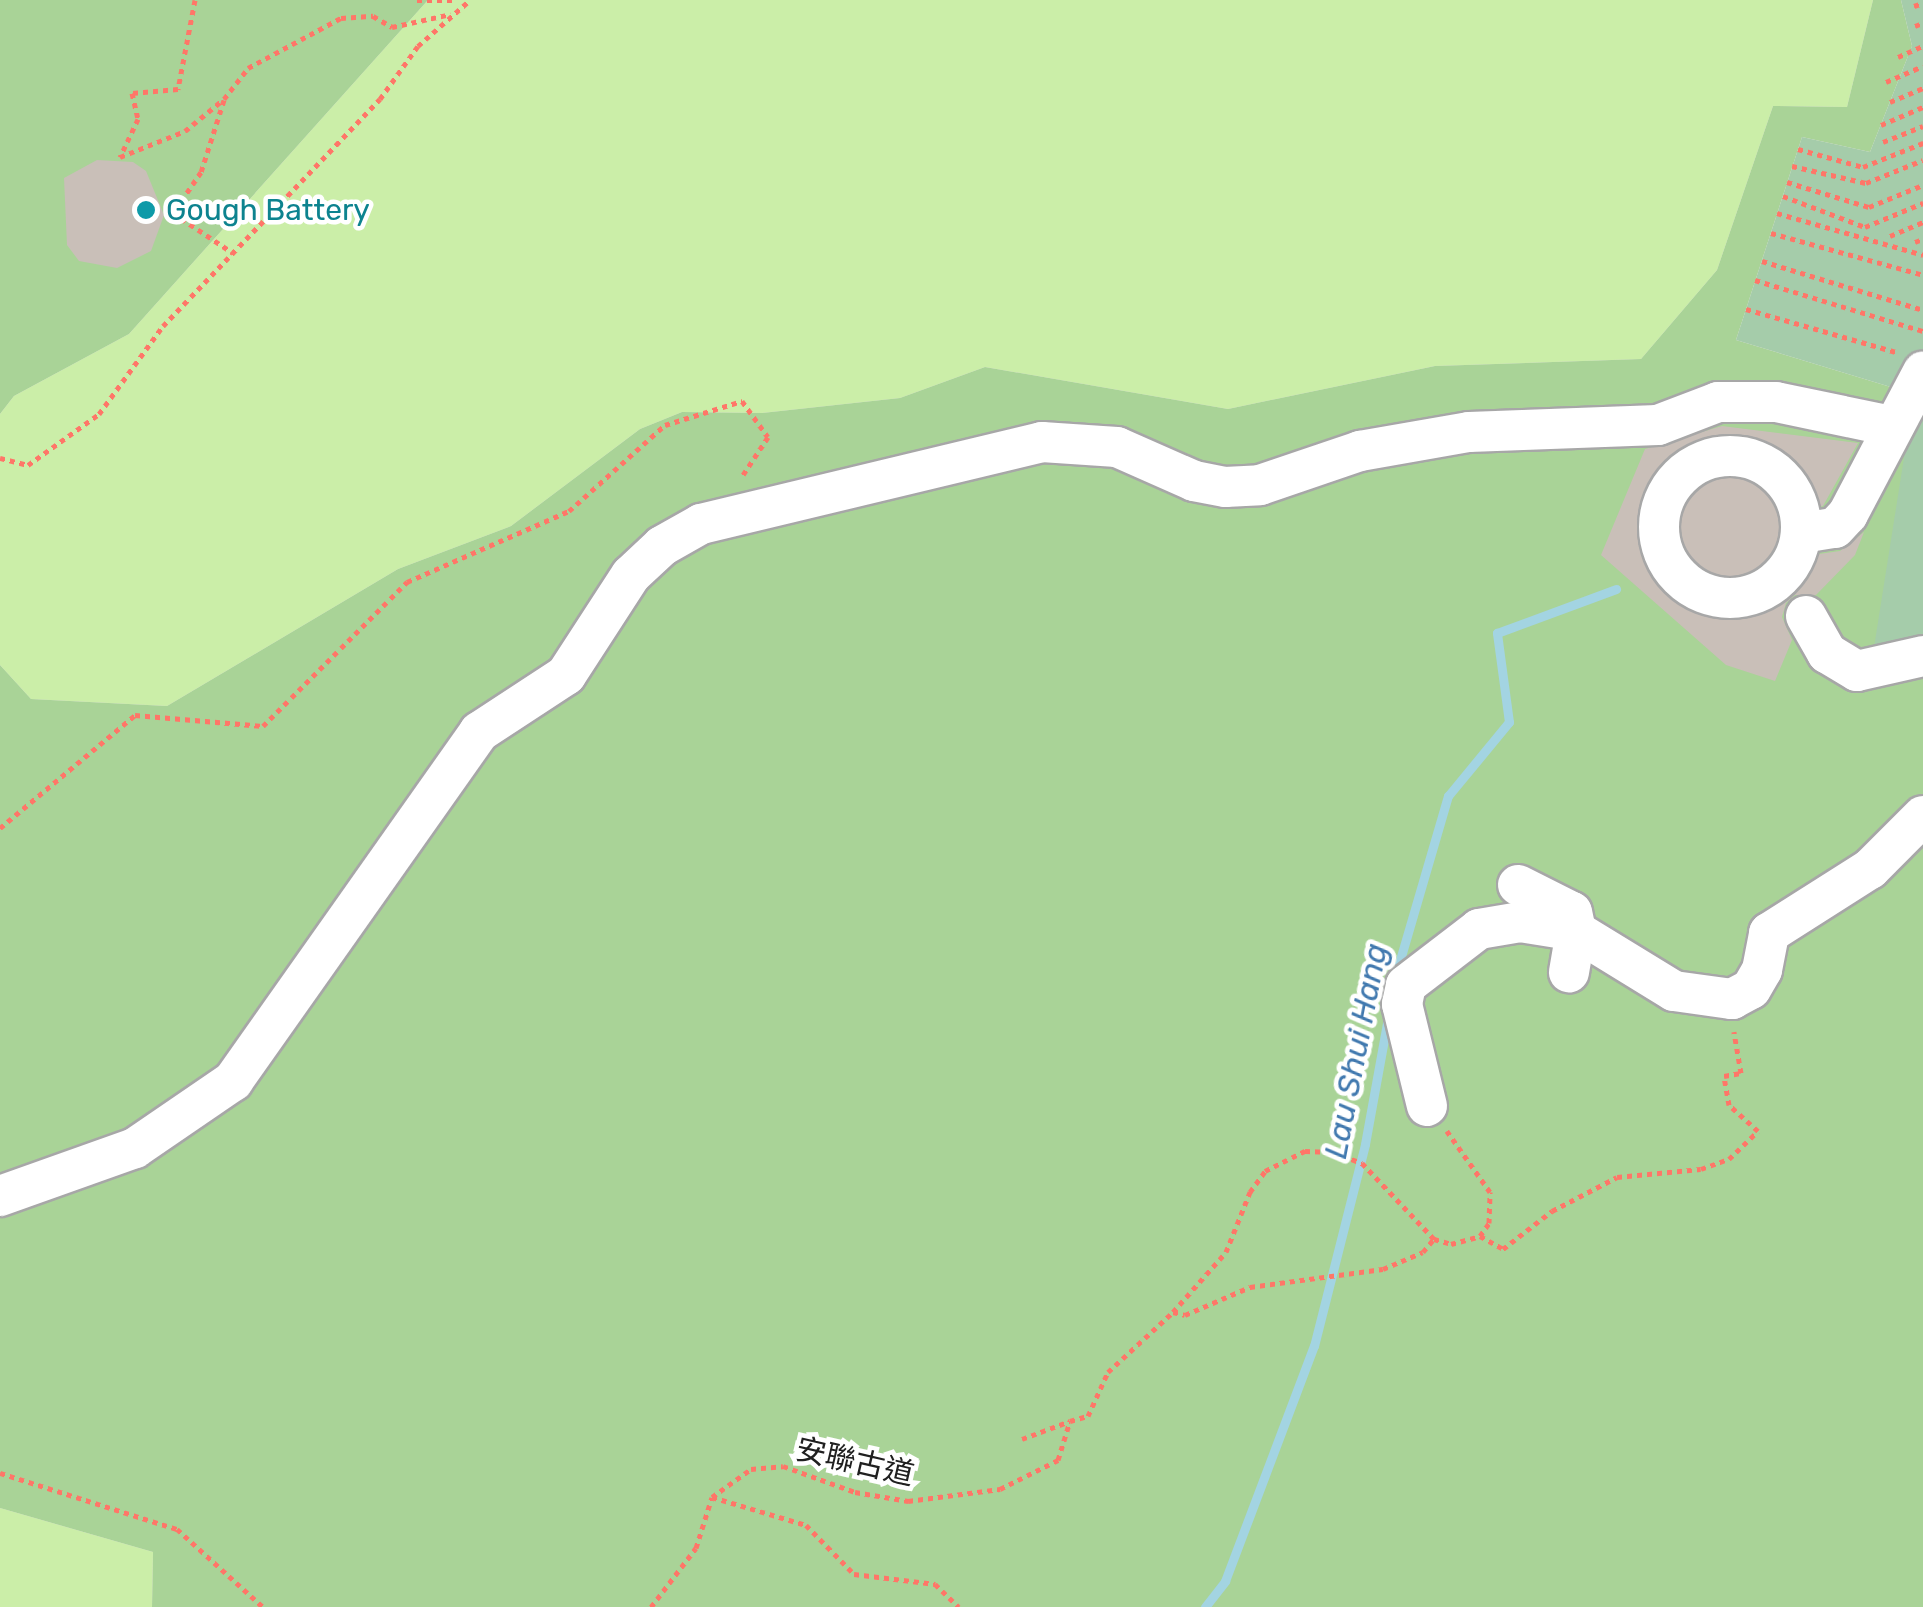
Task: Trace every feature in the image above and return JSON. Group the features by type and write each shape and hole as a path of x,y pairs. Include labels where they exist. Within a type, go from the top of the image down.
{"street":[{"path":"1802,533 1835,528 1848,514 1891,426 1914,364"},
{"path":"0,1196 135,1148 234,1081 479,732 566,675 631,576 662,546 701,524 1042,442 1117,447 1194,480 1241,486 1420,440 1550,426 1658,425 1718,402 1776,402 1891,426"},
{"path":"1806,616 1827,653 1857,671 1923,656"},
{"path":"1427,1106 1402,1004 1415,973 1478,929 1499,923 1576,931 1674,991 1732,999 1751,989 1762,970 1769,934 1870,870 1923,816"},
{"path":"1518,885 1558,901 1572,912 1576,931 1569,972"}],"path":[{"path":"195,0 178,90 132,93 138,119 120,157 152,150 224,99 248,68 341,18 373,16 392,28 455,13"},
{"path":"417,0 452,0"},
{"path":"0,458 28,465 99,414 164,326 470,0"},
{"path":"1914,6 1923,3"},
{"path":"1915,26 1923,23"},
{"path":"1898,56 1923,46"},
{"path":"1886,82 1923,66"},
{"path":"1890,102 1923,88"},
{"path":"224,99 200,172 173,212 233,253"},
{"path":"1881,124 1923,107"},
{"path":"1883,142 1923,126"},
{"path":"1798,149 1864,167 1923,143"},
{"path":"1792,166 1866,183 1923,160"},
{"path":"1787,182 1869,206 1923,184"},
{"path":"1783,196 1865,227 1923,203"},
{"path":"1777,213 1923,255"},
{"path":"1890,236 1923,222"},
{"path":"1771,232 1923,275"},
{"path":"1762,261 1923,310"},
{"path":"1756,280 1923,331"},
{"path":"1746,309 1914,364"},
{"path":"0,828 136,716 263,726 407,582 569,511 665,424 742,401 768,437 727,491"},
{"path":"1480,1236 1503,1249 1536,1230 1552,1211 1617,1177 1702,1169 1745,1146 1758,1131 1728,1105 1724,1076 1741,1073 1732,999"},
{"path":"1172,1312 1226,1252 1265,1171 1305,1151 1346,1155 1375,1172 1434,1238 1451,1244 1480,1236 1489,1223 1490,1192 1427,1106"},
{"name":"安聯古道","path":"712,1497 751,1469 783,1466 880,1498 968,1498 1024,1480 1058,1460 1070,1421 1088,1416 1108,1372 1172,1312 1185,1314 1250,1287 1346,1277 1422,1252 1434,1238"},
{"path":"1022,1438 1070,1421"},
{"path":"0,1472 177,1528 263,1607"},
{"path":"650,1607 696,1548 712,1497 806,1525 854,1574 935,1584 959,1607"}],"green space":[{"path":"0,0 428,0 129,334 14,396 0,414"},
{"path":"428,0 1873,0 1847,107 1773,106 1717,270 1641,359 1435,366 1228,409 985,367 900,398 762,413 682,412 640,429 511,526 398,569 167,706 31,699 0,665 0,414 14,396 129,334"},
{"path":"1873,0 1901,0 1912,46 1870,152 1802,137 1736,340 1894,388 1909,426 1923,669 1923,1607 152,1607 153,1552 0,1508 0,665 31,699 167,706 398,569 511,526 640,429 682,412 762,413 900,398 985,367 1228,409 1435,366 1641,359 1717,270 1773,106 1847,107"},
{"path":"1901,0 1923,0 1923,669 1869,679 1909,426 1894,388 1736,340 1802,137 1870,152 1912,46"},
{"path":"0,1508 153,1552 152,1607 0,1607"}],"building":[{"name":"Gough Battery","path":"97,160 133,162 146,171 164,215 151,251 117,268 79,261 67,245 64,178"},
{"path":"1722,426 1858,443 1823,506 1788,514 1780,525 1783,547 1805,556 1840,551 1864,532 1855,555 1816,595 1795,595 1786,603 1782,617 1792,640 1775,681 1726,665 1601,555 1645,449"}],"waterway":[{"name":"Lau Shui Hang","path":"1395,977 1448,796 1509,722 1497,633 1616,589"},
{"name":"Lau Shui Hang","path":"1205,1607 1225,1581 1314,1346 1365,1144 1389,1012"}],"place":[{"name":"Gough Battery","path":"146,210"}]}
